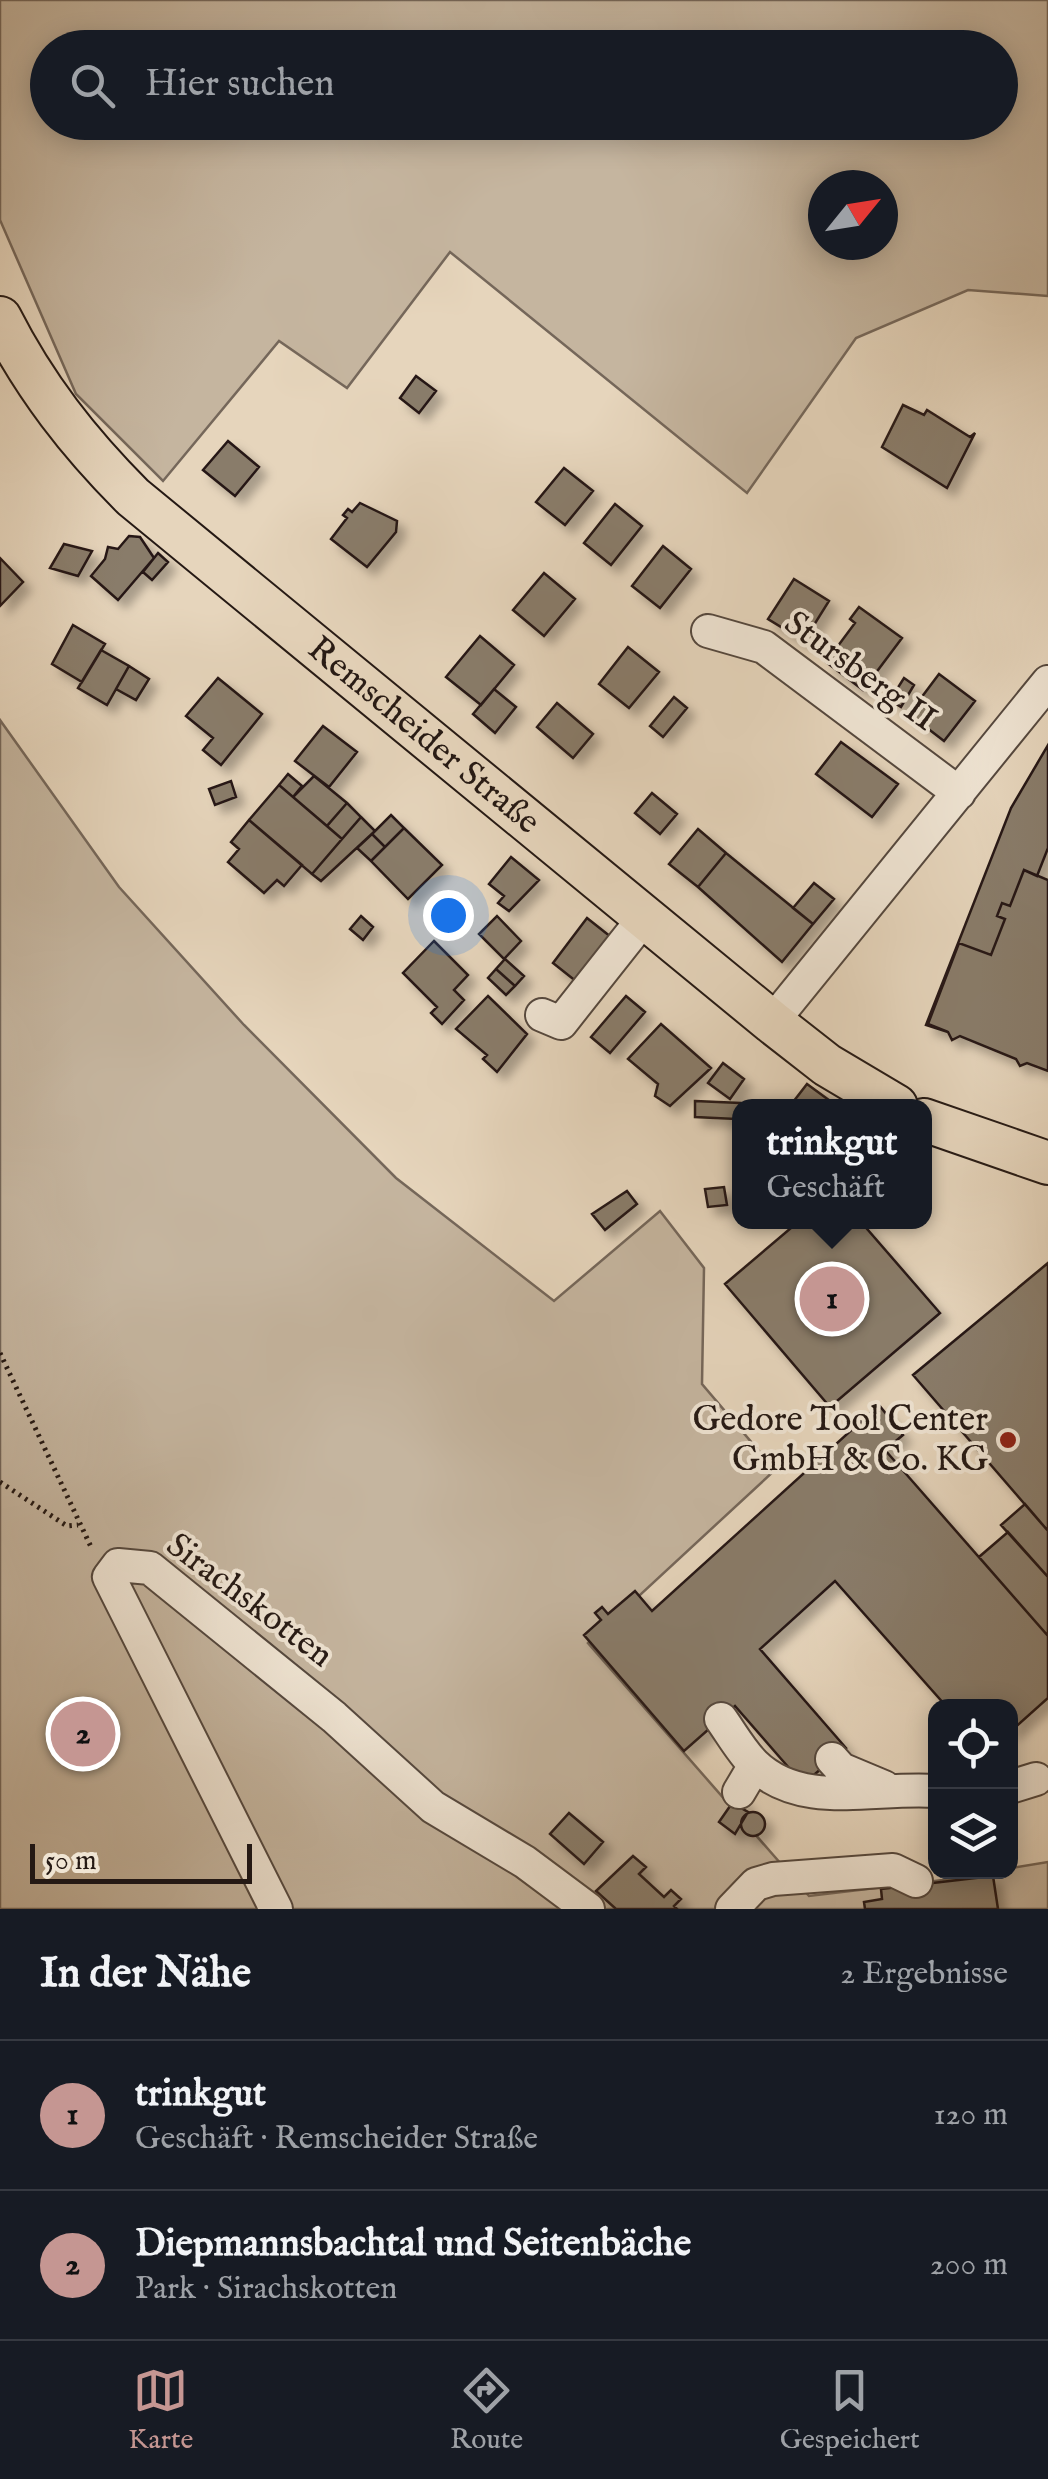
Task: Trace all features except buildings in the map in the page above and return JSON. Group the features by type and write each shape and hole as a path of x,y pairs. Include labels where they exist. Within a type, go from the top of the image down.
{"main road":[{"name":"Remscheider Straße","path":"0,318 23,364 59,416 134,497 772,1022 827,1065 884,1099"},
{"path":"932,1123 1048,1163"}],"street":[{"name":"Stursberg II","path":"708,631 764,647 958,793"},
{"path":"772,1022 1048,682"},
{"path":"542,1015 555,1024 561,1023 644,918"},
{"name":"Sirachskotten","path":"276,1909 109,1578 118,1564 150,1568 334,1717 434,1807 524,1862 588,1909"},
{"path":"721,1719 747,1779 817,1795 928,1790"},
{"path":"832,1759 841,1769 888,1789"},
{"path":"732,1909 756,1884 772,1879 893,1870 916,1881"}],"path":[{"path":"0,1352 78,1525 109,1578"},
{"path":"0,1482 67,1526 78,1525"}],"shaded area":[{"path":"0,0 1048,0 1048,296 968,290 856,338 747,493 450,252 347,388 279,341 163,481 76,394 0,220"},
{"path":"0,720 119,887 244,1025 396,1178 554,1301 660,1211 704,1268 702,1384 775,1470 588,1643 809,1896 951,1879 1018,1879 1018,1867 1048,1862 1048,1909 0,1909"}],"place":[{"name":"trinkgut","path":"832,1299"},
{"name":"Gedore Tool Center GmbH & Co. KG","path":"1008,1440"},
{"name":"Diepmannsbachtal und Seitenbäche","path":"83,1734"}]}
